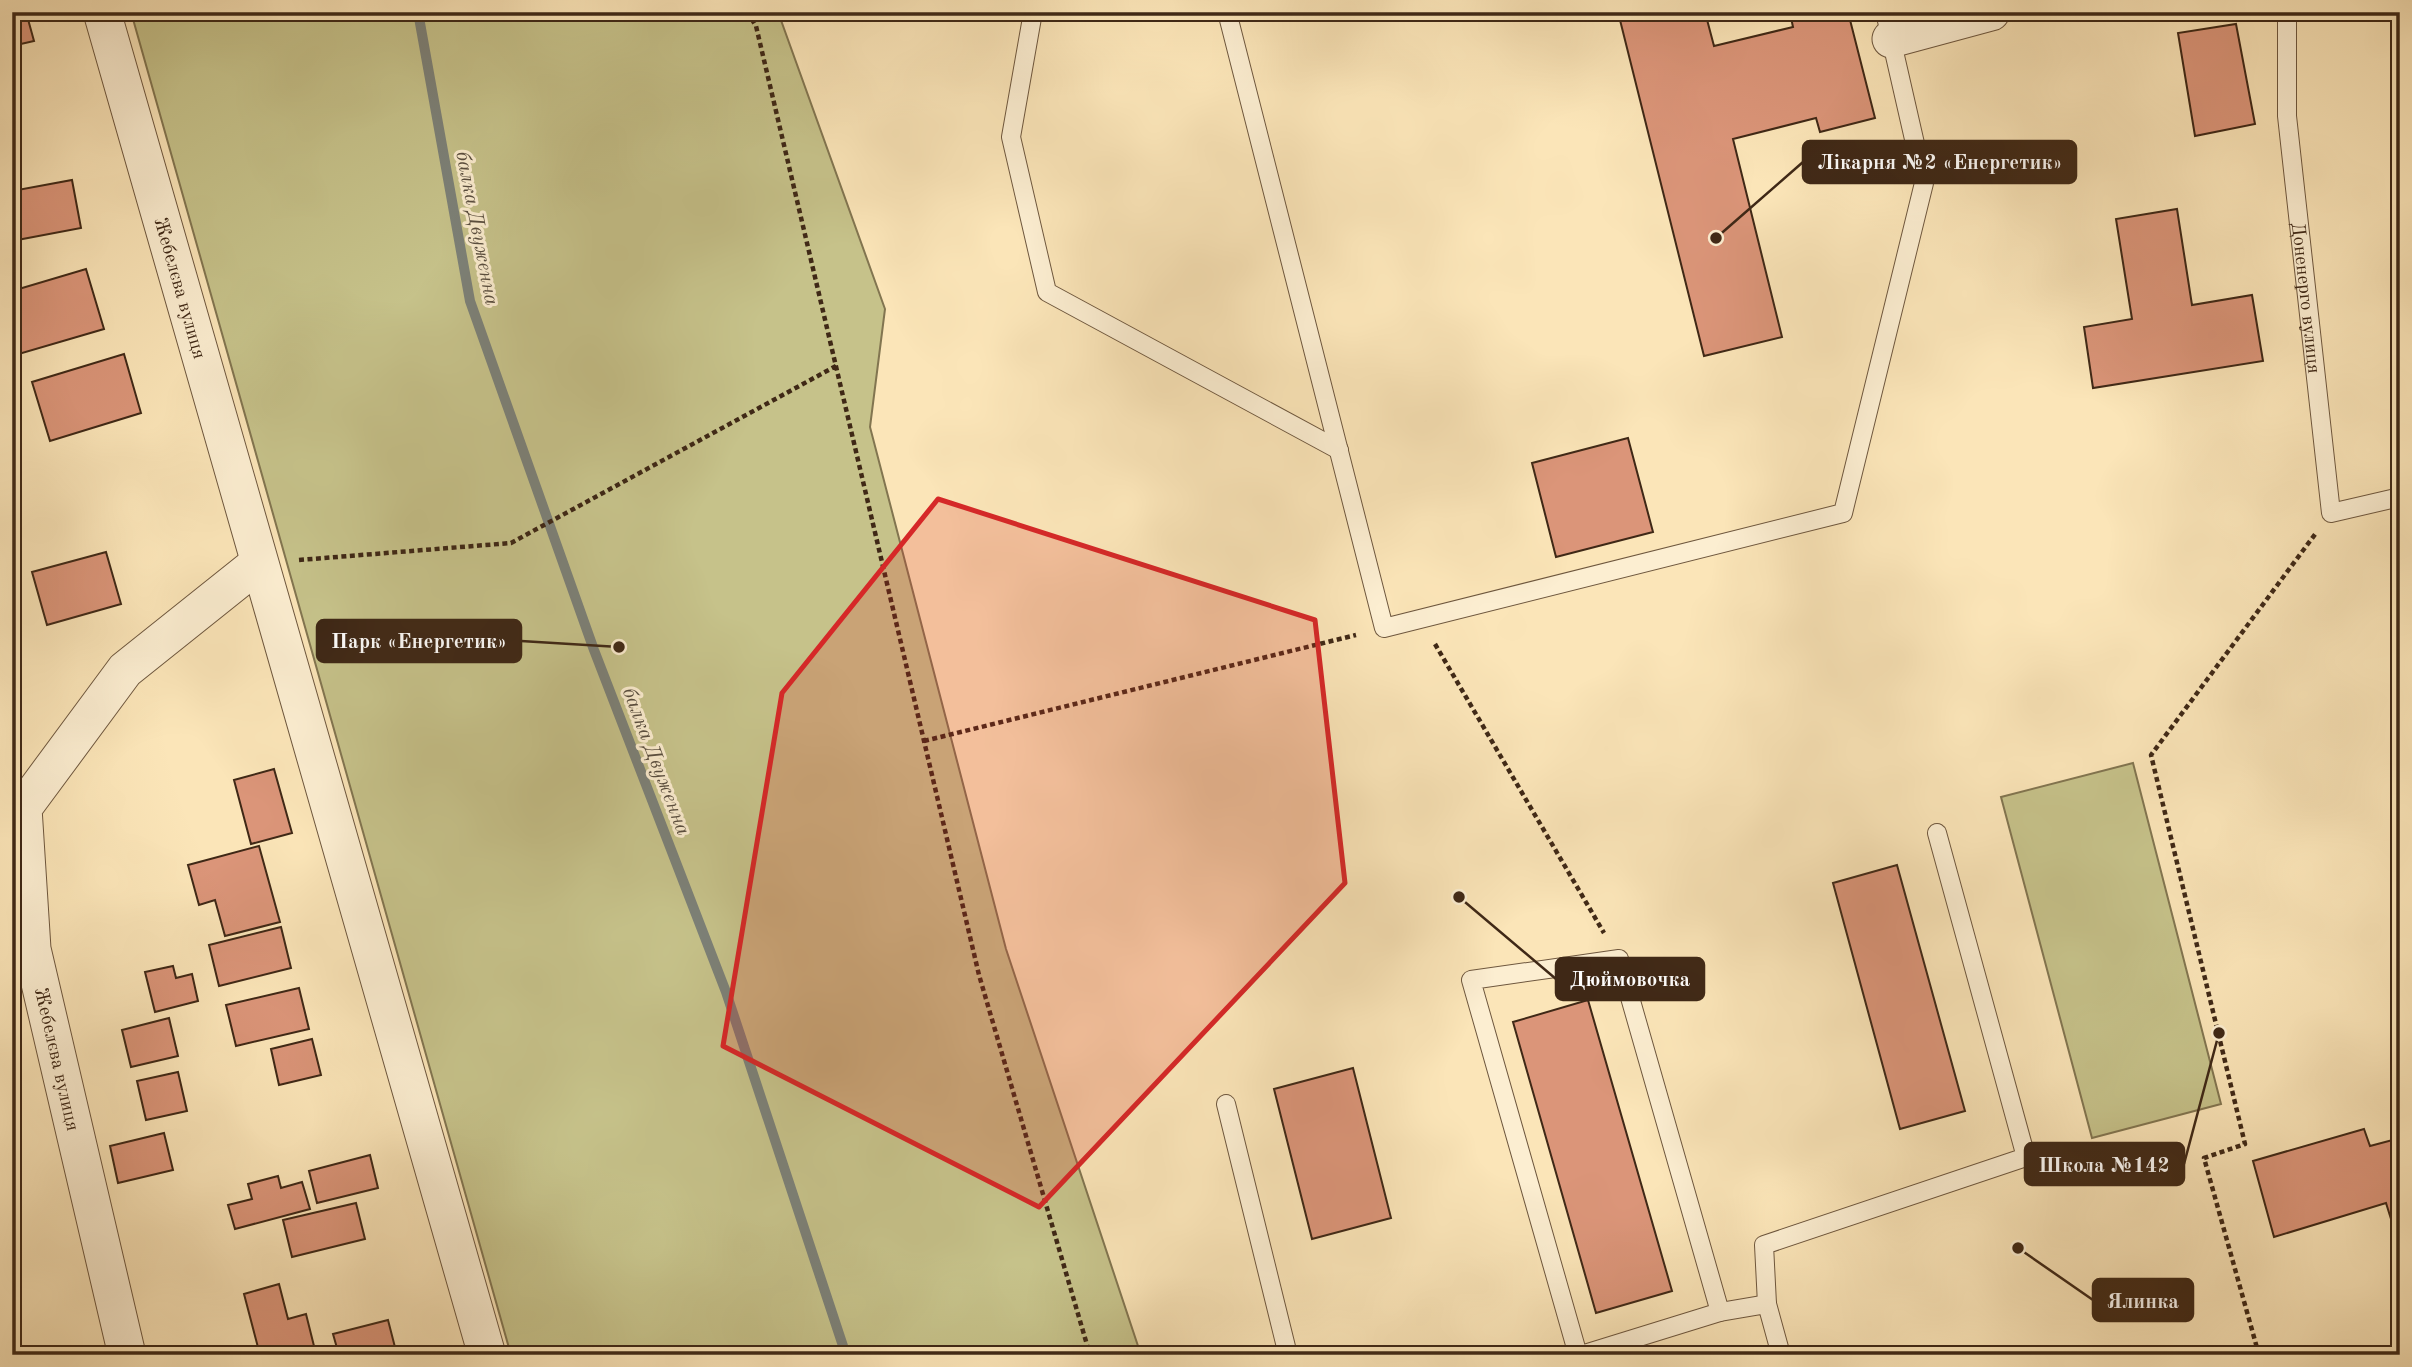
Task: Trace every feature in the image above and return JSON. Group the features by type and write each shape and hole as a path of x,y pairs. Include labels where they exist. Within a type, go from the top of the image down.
{"street":[{"name":"Жебелєва вулиця","path":"102,12 487,1355"},
{"path":"1888,26 1992,12"},
{"name":"Жебелєва вулиця","path":"127,1355 32,949 23,808 125,670 259,562"}],"lane":[{"path":"1033,12 1012,137 1047,292 1339,450"},
{"path":"1227,12 1384,628 1843,513 1924,183 1888,26"},
{"name":"Доненерго вулиця","path":"2287,12 2287,116 2331,513"},
{"path":"2331,513 2400,497"},
{"path":"1781,1355 1767,1304 1764,1245 2026,1157 1937,833"},
{"path":"1720,1312 1619,959 1471,980 1580,1355 1720,1312 1767,1304"},
{"path":"1226,1104 1288,1355"}],"path":[{"path":"747,12 756,26 979,975 1090,1355"},
{"path":"259,562 511,543 836,366"},
{"path":"2259,1355 2204,1158 2245,1144 2151,755 2331,513"},
{"path":"1421,619 1619,959"},
{"path":"924,741 1384,628"}],"highlighted area":[{"path":"938,499 1315,620 1345,883 1039,1207 723,1046 782,693"}],"shaded area":[{"path":"131,12 778,12 885,309 870,427 1006,949 1141,1355 511,1355"},
{"path":"2133,763 2221,1104 2092,1138 2001,797"}],"building":[{"path":"12,12 26,12 34,41 12,46"},
{"path":"1618,12 1705,12 1714,46 1793,27 1790,13 1848,12 1875,118 1820,132 1816,118 1733,139 1782,337 1704,356"},
{"path":"2236,24 2255,124 2195,136 2178,33"},
{"path":"72,180 81,228 12,241 12,191"},
{"path":"2177,209 2192,305 2252,295 2263,361 2093,388 2084,327 2132,319 2116,219"},
{"path":"86,269 104,329 12,356 12,291"},
{"path":"124,354 141,413 50,441 32,382"},
{"path":"1628,438 1653,532 1556,557 1532,463"},
{"path":"106,552 121,604 47,625 32,572"},
{"path":"274,769 292,833 251,844 234,780"},
{"path":"259,846 280,922 225,936 215,900 199,905 188,865"},
{"path":"1897,865 1965,1111 1900,1129 1833,883"},
{"path":"281,927 291,968 219,986 209,945"},
{"path":"173,966 176,978 192,974 198,1001 155,1012 145,972"},
{"path":"299,988 309,1029 236,1046 226,1005"},
{"path":"1588,1000 1672,1291 1596,1313 1513,1022"},
{"path":"169,1018 178,1056 131,1067 122,1030"},
{"path":"312,1039 321,1075 279,1085 271,1049"},
{"path":"1353,1068 1391,1218 1312,1239 1274,1089"},
{"path":"178,1072 187,1111 146,1120 137,1081"},
{"path":"2364,1129 2370,1146 2400,1138 2400,1248 2386,1203 2274,1237 2253,1161"},
{"path":"164,1133 173,1170 118,1183 110,1146"},
{"path":"370,1155 378,1188 317,1203 309,1171"},
{"path":"278,1176 281,1188 302,1182 310,1209 235,1229 228,1205 252,1199 248,1184"},
{"path":"356,1203 365,1239 292,1257 283,1220"},
{"path":"279,1284 288,1319 306,1314 314,1346 280,1355 260,1355 244,1294"},
{"path":"388,1320 397,1355 339,1355 333,1334"}],"waterway":[{"name":"балка Двуженна","path":"418,12 470,301 594,650 726,992 846,1355"}],"place":[{"name":"Лікарня №2 «Енергетик»","path":"1716,238"},
{"name":"Парк «Енергетик»","path":"619,647"},
{"name":"Дюймовочка","path":"1459,897"},
{"name":"Школа №142","path":"2219,1033"},
{"name":"Ялинка","path":"2018,1248"}]}
